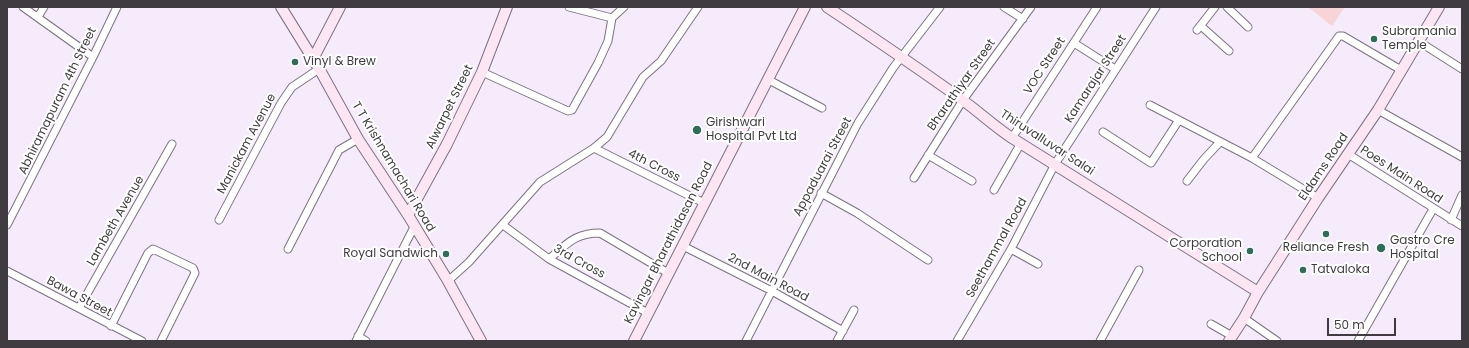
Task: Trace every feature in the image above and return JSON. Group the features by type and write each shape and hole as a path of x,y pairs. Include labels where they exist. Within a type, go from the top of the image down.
{"main road":[{"name":"T T Krishnamachari Road","path":"281,7 319,69 358,139 408,215 448,281 481,341"},
{"path":"313,59 340,7"},
{"name":"Alwarpet Street","path":"408,215 447,144 482,72 507,7"},
{"name":"Kavingar Bharathidasan Road","path":"634,341 805,7"},
{"name":"Thiruvalluvar Salai","path":"827,7 963,100 1012,138 1258,292"},
{"name":"Eldams Road","path":"1231,339 1258,292 1318,198 1378,110 1439,7"}],"street":[{"path":"23,7 93,57"},
{"path":"38,17 44,7"},
{"name":"Abhiramapuram 4th Street","path":"7,225 10,214 93,57 117,7"},
{"path":"569,7 612,18"},
{"path":"482,72 566,110 572,110 598,63 608,41 612,18 624,7"},
{"path":"448,281 469,262 540,182 594,148 607,137 643,77 661,61 698,7"},
{"name":"Appaduarai Street","path":"746,341 858,123 902,57 940,7"},
{"path":"1004,7 1023,18"},
{"name":"Bharathiyar Street","path":"914,178 963,100 1031,7"},
{"name":"VOC Street","path":"1012,138 1097,7"},
{"name":"Kamarajar Street","path":"1054,164 1156,7"},
{"path":"1215,7 1199,28 1229,51"},
{"path":"1227,7 1248,27"},
{"path":"1252,158 1339,36 1343,36 1401,70"},
{"path":"1418,41 1462,68"},
{"path":"1074,43 1115,69"},
{"name":"Manickam Avenue","path":"219,220 280,103 292,88 319,69"},
{"path":"767,79 822,108"},
{"path":"1150,105 1252,158 1318,198"},
{"path":"1378,110 1462,157"},
{"path":"1103,132 1151,162 1179,120"},
{"path":"288,249 339,150 358,139"},
{"path":"1187,181 1204,159 1220,142"},
{"path":"994,190 1021,143"},
{"name":"Lambeth Avenue","path":"79,308 172,144"},
{"name":"4th Cross","path":"594,148 704,203"},
{"name":"Poes Main Road","path":"1348,154 1462,226"},
{"path":"928,155 972,181"},
{"name":"Seethammal Road","path":"957,341 1011,249 1054,164"},
{"path":"821,193 857,213 928,260"},
{"path":"1451,220 1462,195"},
{"path":"1358,341 1433,209"},
{"name":"3rd Cross","path":"503,225 549,258 648,313"},
{"path":"366,341 357,338 414,227"},
{"path":"549,258 574,238 590,233 600,233 668,274"},
{"name":"2nd Main Road","path":"683,246 772,291 843,330"},
{"path":"111,326 148,253 153,249 193,268 195,273 161,341"},
{"path":"1011,249 1038,264"},
{"path":"1100,341 1139,270"},
{"name":"Bawa Street","path":"7,271 142,341"},
{"path":"837,341 854,310"},
{"path":"1244,318 1277,341"},
{"path":"1211,324 1231,339"}],"shaded area":[{"path":"1308,7 1345,7 1332,26"}],"place":[{"name":"Subramania Temple","path":"1374,39"},
{"name":"Vinyl & Brew","path":"295,62"},
{"name":"Girishwari Hospital Pvt Ltd","path":"697,130"},
{"name":"Reliance Fresh","path":"1326,234"},
{"name":"Gastro Cre Hospital","path":"1381,248"},
{"name":"Corporation School","path":"1250,251"},
{"name":"Royal Sandwich","path":"446,254"},
{"name":"Tatvaloka","path":"1303,270"}]}
